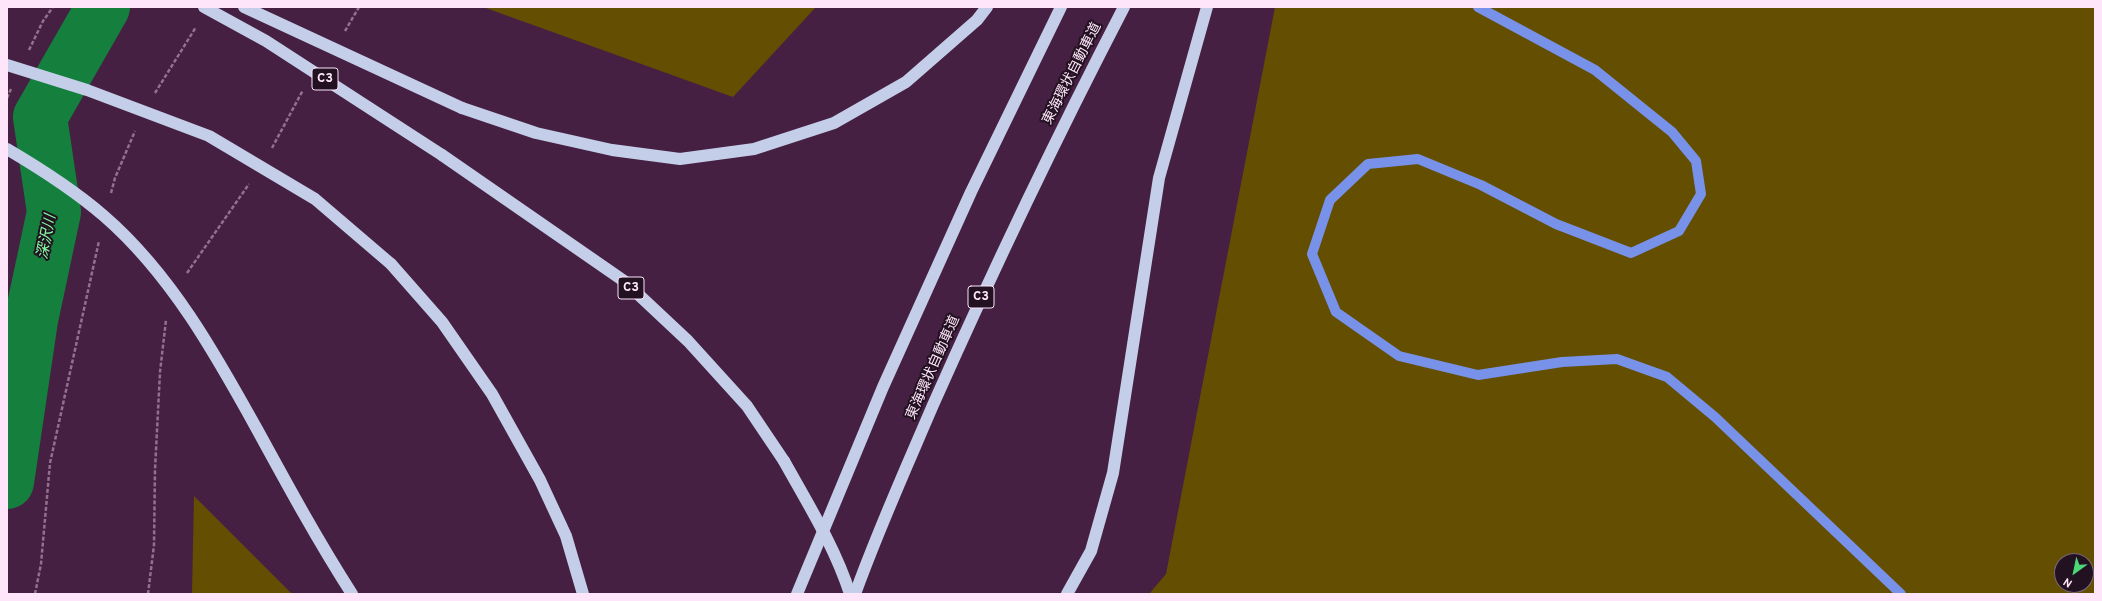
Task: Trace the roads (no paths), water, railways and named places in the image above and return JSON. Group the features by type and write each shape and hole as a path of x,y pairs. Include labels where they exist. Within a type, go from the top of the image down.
{"highway":[{"name":"C3","path":"204,7 266,41 442,155 624,281 688,341 747,406 784,461 825,537 844,576 850,594"},
{"name":"C3","path":"244,7 462,108 536,133 612,150 680,159 754,149 834,123 906,82 977,20 987,7"},
{"path":"797,594 883,387 972,192 1061,7"},
{"name":"東海環状自動車道","path":"855,594 911,456 974,312 1056,138 1124,7"},
{"path":"1066,594 1091,551 1113,473 1159,178 1207,7"},
{"path":"7,64 87,90 209,136 316,199 391,264 442,322 492,394 540,480 566,536 583,594"},
{"path":"7,149 51,175 104,217 142,255 178,299 218,358 319,541 352,594"}],"street":[{"path":"1478,7 1595,70 1672,132 1696,161 1701,194 1679,232 1631,253 1556,224 1481,185 1418,159 1368,164 1330,200 1312,254 1336,312 1399,356 1478,375 1562,362 1617,359 1667,377 1715,417 1901,594"}],"waterway":[{"name":"深沢川","path":"7,482 31,320 54,212 40,117 103,7"}]}
